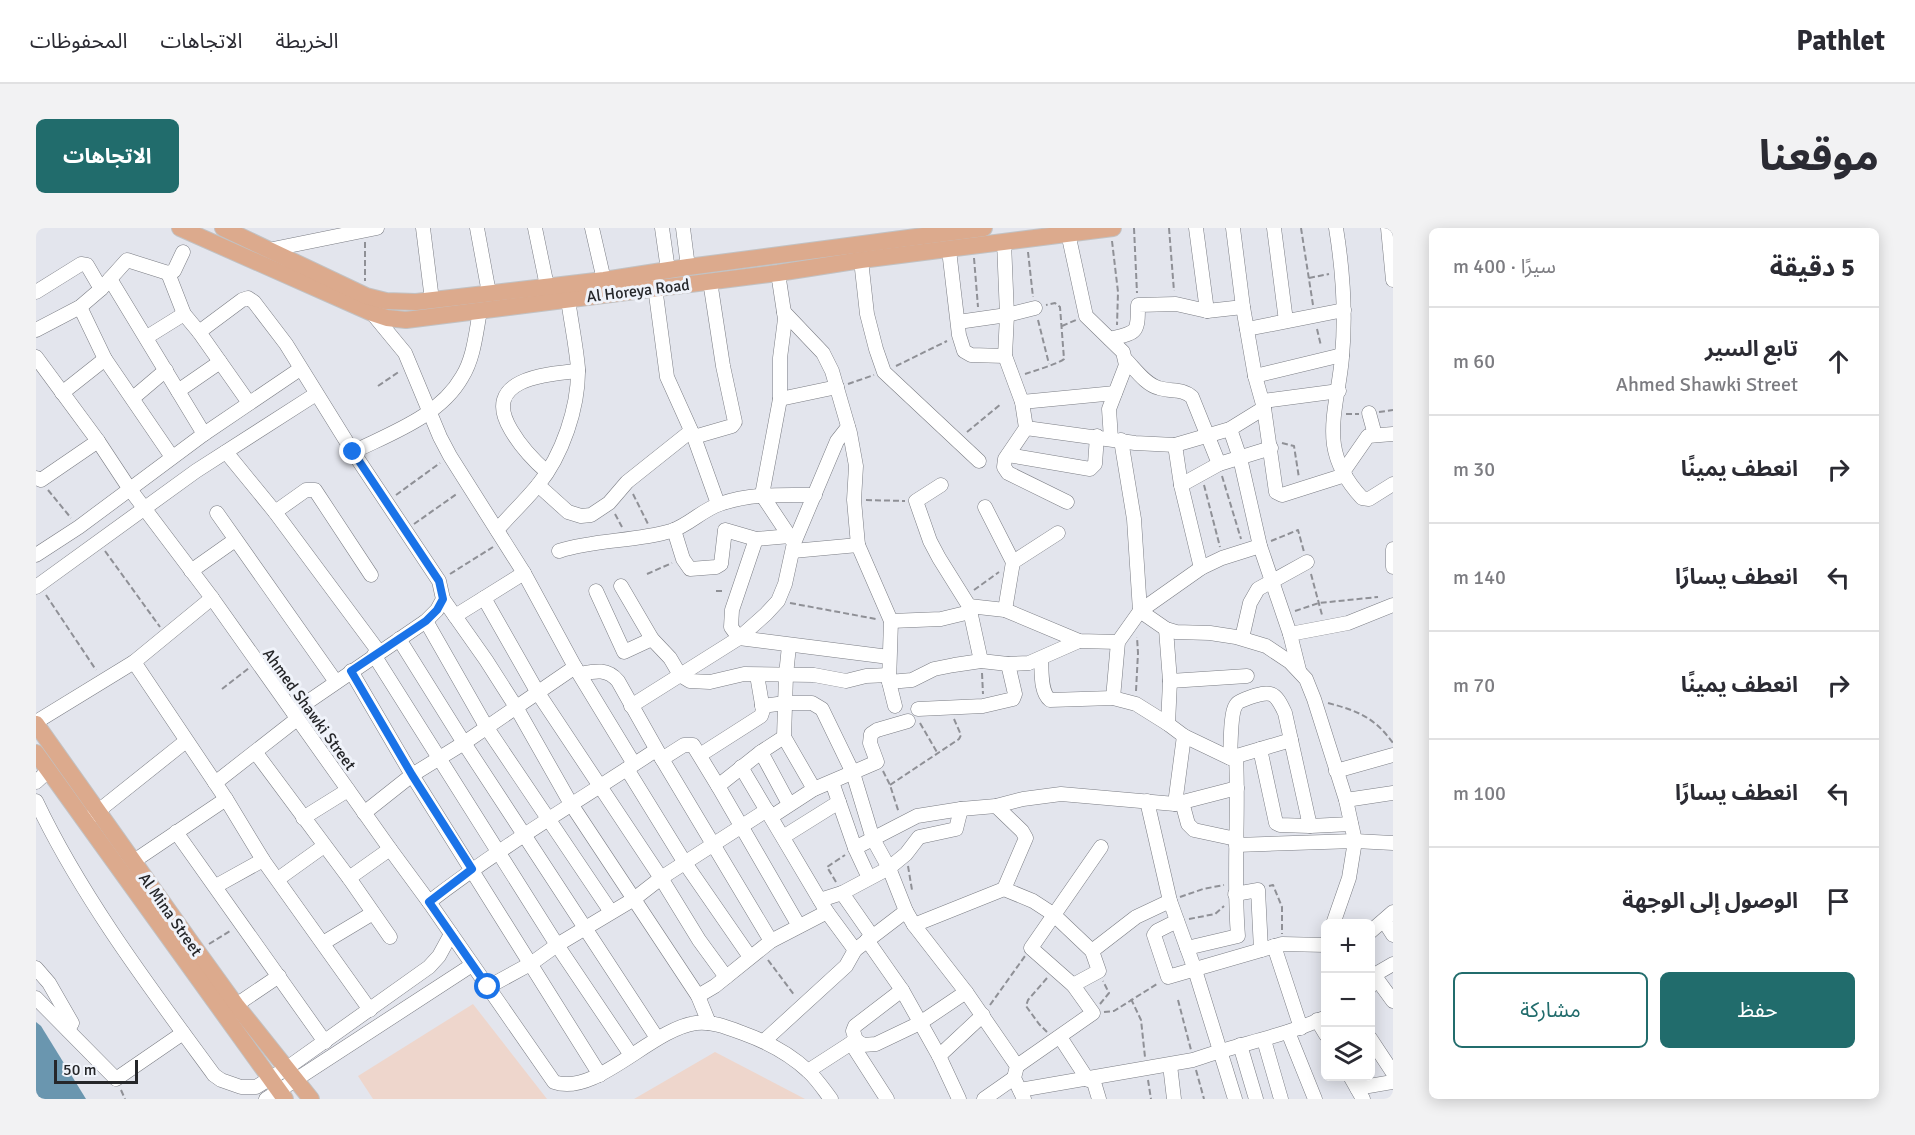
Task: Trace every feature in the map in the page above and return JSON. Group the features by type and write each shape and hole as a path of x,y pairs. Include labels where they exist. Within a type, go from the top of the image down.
{"main road":[{"name":"Al Horeya Road","path":"180,228 372,314 406,320 973,247 1014,236 1112,228"},
{"name":"Al Horeya Road","path":"233,230 268,250 366,296 399,302 604,280 984,228"},
{"name":"Al Mina Street","path":"36,723 91,817 275,1092"},
{"name":"Al Mina Street","path":"36,753 42,777 91,817 134,861 236,1005 311,1099"}],"street":[{"path":"423,228 432,300"},
{"path":"477,228 489,293"},
{"path":"535,228 548,286"},
{"path":"592,228 604,280"},
{"path":"662,228 668,270"},
{"path":"683,228 688,267"},
{"path":"1196,228 1207,311"},
{"path":"1233,228 1243,307 1255,376 1264,405 1276,493 1282,495 1301,490 1344,473 1366,437 1393,434"},
{"path":"1274,228 1286,321"},
{"path":"1336,228 1343,271 1344,310 1334,445 1344,473 1360,496 1365,499 1372,497 1393,484"},
{"path":"1388,228 1392,246 1393,280"},
{"path":"268,250 359,230"},
{"path":"1068,233 1086,316 1113,338 1126,360 1152,385 1160,389 1189,394 1219,464"},
{"path":"1014,236 1005,356 1022,402 1026,428 1008,455 1004,467 1008,473 1067,502"},
{"path":"950,250 963,349 967,354 1005,356"},
{"path":"36,330 80,306 127,260 168,273 174,271 183,252"},
{"path":"861,260 869,323 884,372 979,461"},
{"path":"36,292 81,264 87,266 105,284 147,337 204,434"},
{"path":"168,273 184,314 249,403"},
{"path":"778,273 784,312 780,358 780,399 762,495 792,543"},
{"path":"538,485 568,512 575,515 591,515 609,503 627,482 692,434 732,426 735,422 723,366 710,281"},
{"path":"655,287 667,378 692,434 718,504"},
{"path":"500,535 548,472 569,426 578,371 568,299"},
{"path":"199,332 242,300 252,300 286,344 353,452 439,581 443,599 516,707 571,804 698,996 709,1023"},
{"path":"1113,338 1130,333 1136,328 1138,305 1176,304 1207,311 1243,307"},
{"path":"80,306 105,360 172,457"},
{"path":"959,328 978,318 1007,315 1035,308"},
{"path":"1247,329 1344,310"},
{"path":"353,452 430,412 444,400 462,377 468,364 480,311"},
{"path":"784,312 818,345 832,371 837,387 856,465 854,500 858,545 891,621 889,657 895,706"},
{"path":"147,337 184,314"},
{"path":"372,314 400,346 450,456 524,573 685,863 760,949"},
{"path":"1255,376 1342,355"},
{"path":"62,393 105,360"},
{"path":"1126,360 1109,409 1110,438 1134,519 1137,615"},
{"path":"178,391 220,362"},
{"name":"Ahmed Shawki Street","path":"38,363 98,441 129,488 212,598 256,663 452,934 554,1082 578,1083 600,1075"},
{"path":"36,555 79,527 204,434 300,369"},
{"path":"133,398 166,370"},
{"path":"548,472 530,458 505,419 502,409 504,397 511,389 524,381 542,375 578,371"},
{"path":"780,399 837,387"},
{"path":"1026,428 1175,445 1230,429 1264,405 1339,391"},
{"path":"1022,402 1115,393"},
{"path":"38,586 226,452 316,394"},
{"path":"1369,413 1375,435"},
{"path":"632,706 739,638 778,601 788,574 792,543 837,441 848,427"},
{"path":"1230,429 1240,458 1260,546 1290,634 1299,670"},
{"path":"1008,455 1090,469 1110,438"},
{"path":"38,479 98,441"},
{"path":"1175,445 1201,568"},
{"path":"1182,485 1219,464 1271,448"},
{"path":"226,452 275,512 376,654 438,759 557,945 631,1055"},
{"path":"941,485 916,501 930,541 968,605 981,661"},
{"path":"275,512 306,490 315,490 371,575"},
{"path":"559,551 583,544 629,540 674,530 718,504 762,495 815,495"},
{"path":"985,507 1013,562 1005,610"},
{"path":"217,513 336,682"},
{"path":"674,530 683,559 688,568 693,570 719,566 723,561 725,530 756,539 792,543 858,545"},
{"path":"1013,562 1058,533"},
{"path":"756,539 732,610 731,627 739,638 889,657"},
{"path":"191,571 235,540"},
{"path":"1113,698 1118,642 1137,615 1201,568 1222,558 1260,546"},
{"path":"1393,549 1393,567"},
{"path":"1242,638 1252,598 1262,585 1307,562"},
{"path":"455,616 524,573"},
{"path":"621,585 652,639 670,658 680,675 690,681 704,682 744,674 814,675 846,681 866,676 912,680 944,667 981,661 1008,664 1029,663 1079,641"},
{"path":"596,591 624,652"},
{"path":"36,723 134,662 212,598"},
{"path":"484,598 538,693 661,878 699,940 726,977"},
{"path":"215,783 256,753 336,682 426,621 437,610 443,599"},
{"path":"1290,634 1348,623 1388,601"},
{"path":"891,621 941,619 968,605 1005,610 1079,641 1118,642"},
{"path":"1137,615 1176,632 1210,633 1242,638 1266,646 1299,670 1306,679 1346,800 1355,841 1349,878 1335,919"},
{"path":"426,621 487,728 611,912"},
{"path":"1166,629 1170,681 1168,724"},
{"path":"399,639 524,836 657,1038"},
{"path":"601,671 624,652 652,639"},
{"path":"789,646 784,703 784,737 814,789"},
{"path":"1041,659 1047,698 1057,700 1113,698 1136,704 1184,736 1233,757 1291,740"},
{"path":"134,662 226,799 263,860 370,1010"},
{"path":"488,987 532,963 741,828 814,789 877,762 870,743 874,732 949,707 983,706 1015,697 1008,664"},
{"path":"364,813 412,775 538,693 578,670 610,673 618,681 713,845 760,949"},
{"path":"351,671 412,775 532,963 600,1075 657,1038 685,1026 709,1023 764,1041 808,1071 831,1099"},
{"path":"700,755 758,719 762,714 758,675"},
{"path":"1170,681 1247,676"},
{"path":"1243,957 1238,936 1235,891 1237,788 1233,757 1233,714 1236,705 1262,693 1269,693 1279,700 1285,713 1310,826"},
{"path":"762,706 812,702 820,707 853,773 873,839 889,868 906,910 914,925 983,1015 1019,1083"},
{"path":"1184,736 1178,803 1188,824 1194,830 1236,842 1393,843"},
{"path":"718,786 784,737"},
{"path":"91,817 186,741"},
{"path":"429,902 472,869 631,766 688,744 695,746 799,926"},
{"path":"1260,749 1276,823 1310,826 1351,824"},
{"path":"761,752 789,804"},
{"path":"256,753 390,937"},
{"path":"1336,771 1393,754"},
{"path":"741,767 824,906 855,950"},
{"path":"832,782 855,848 869,879"},
{"path":"855,848 917,816 996,806 1023,799 1061,794 1178,803 1237,788"},
{"path":"303,818 348,790"},
{"path":"1346,800 1393,793"},
{"path":"134,861 226,799"},
{"path":"36,801 58,845 89,897 214,1076 221,1080 275,1092 325,1042 429,968 452,934"},
{"path":"1147,801 1170,901 1195,970 1235,1099"},
{"path":"783,837 839,802"},
{"path":"996,806 1022,831 1026,838 1004,889"},
{"path":"919,837 956,829 962,809"},
{"path":"698,996 760,949 799,926 842,893 889,868 906,855 919,837 917,816"},
{"path":"176,832 325,1042"},
{"path":"278,879 324,846"},
{"path":"1019,1083 1058,1038 1093,1013 1073,985 1030,948 1101,847"},
{"path":"349,878 390,849"},
{"path":"216,886 263,860"},
{"path":"914,925 1004,889 1033,901 1053,914 1092,951 1099,971 1073,985"},
{"path":"1235,891 1258,890 1315,1099"},
{"path":"842,893 902,990 939,1056 959,1099"},
{"path":"1092,951 1136,917 1170,901"},
{"path":"764,1041 846,966 855,950 906,910"},
{"path":"323,943 373,913"},
{"path":"1375,928 1389,916 1393,935"},
{"path":"1177,921 1157,931 1154,935 1168,977 1272,947 1321,945"},
{"path":"1187,948 1238,936"},
{"path":"1375,979 1393,964"},
{"path":"292,1074 472,965"},
{"path":"36,968 50,983 72,1023 68,1030"},
{"path":"236,1005 279,976"},
{"path":"1375,984 1393,1001"},
{"path":"887,1099 854,1042 853,1031 855,1026 902,990"},
{"path":"854,1042 863,1045 876,1044 920,1023 966,992"},
{"path":"36,998 116,1079 183,1033"},
{"path":"939,1056 983,1015"},
{"path":"984,1099 1019,1083 1090,1080 1193,1060 1264,1040 1321,1019"},
{"path":"1058,1038 1090,1080 1099,1099"},
{"path":"1264,1040 1281,1099"},
{"path":"808,1071 854,1042"},
{"path":"1375,1044 1393,1073"},
{"path":"1240,1045 1256,1099"},
{"path":"1170,1065 1174,1099"},
{"path":"1357,1088 1393,1082"}],"path":[{"path":"1112,228 1118,292 1113,338"},
{"path":"1134,228 1138,305"},
{"path":"1169,228 1176,304"},
{"path":"1301,228 1323,359"},
{"path":"359,230 366,296"},
{"path":"1014,236 1049,364"},
{"path":"973,247 978,318"},
{"path":"1308,278 1343,271"},
{"path":"1012,380 1049,364 1060,362 1064,358 1060,307 1053,303 1035,308"},
{"path":"837,387 884,372 959,328"},
{"path":"378,386 410,364"},
{"path":"958,440 1001,404"},
{"path":"1271,448 1284,443 1294,446 1301,490"},
{"path":"386,502 450,456"},
{"path":"1219,464 1244,551"},
{"path":"1201,474 1222,558"},
{"path":"38,479 79,527"},
{"path":"627,482 653,535"},
{"path":"407,530 468,485"},
{"path":"854,500 916,501"},
{"path":"609,503 629,540"},
{"path":"1260,546 1298,530 1319,603"},
{"path":"439,581 500,535"},
{"path":"98,542 166,635"},
{"path":"647,574 683,559"},
{"path":"968,605 1013,562"},
{"path":"38,586 104,682"},
{"path":"778,601 891,621"},
{"path":"1284,615 1319,603 1388,601"},
{"path":"1136,704 1137,615"},
{"path":"981,661 983,706"},
{"path":"222,689 256,663"},
{"path":"1314,699 1366,716 1375,722 1393,743"},
{"path":"903,824 890,784 938,754 960,737 949,707"},
{"path":"914,717 938,754"},
{"path":"842,893 827,867 855,848"},
{"path":"906,855 914,898 906,910"},
{"path":"1258,890 1273,885 1282,907 1272,947"},
{"path":"1170,901 1203,889 1235,891"},
{"path":"1177,921 1215,914 1235,891"},
{"path":"196,951 242,923"},
{"path":"983,1015 1030,948"},
{"path":"760,949 802,1006"},
{"path":"1054,969 1028,1000 1026,1006 1039,1024 1058,1038"},
{"path":"1093,1013 1109,993 1099,971"},
{"path":"1093,1013 1114,1011 1168,977"},
{"path":"1131,999 1141,1020 1151,1099"}],"shaded area":[{"path":"473,1004 547,1099 373,1099 358,1076"},
{"path":"715,1052 805,1099 634,1099"}],"water":[{"path":"36,1022 41,1026 86,1099 36,1099"}],"route":[{"path":"353,452 426,558 439,581 443,599 441,605 426,621 351,671 412,775 472,869 429,902 488,987"}]}
